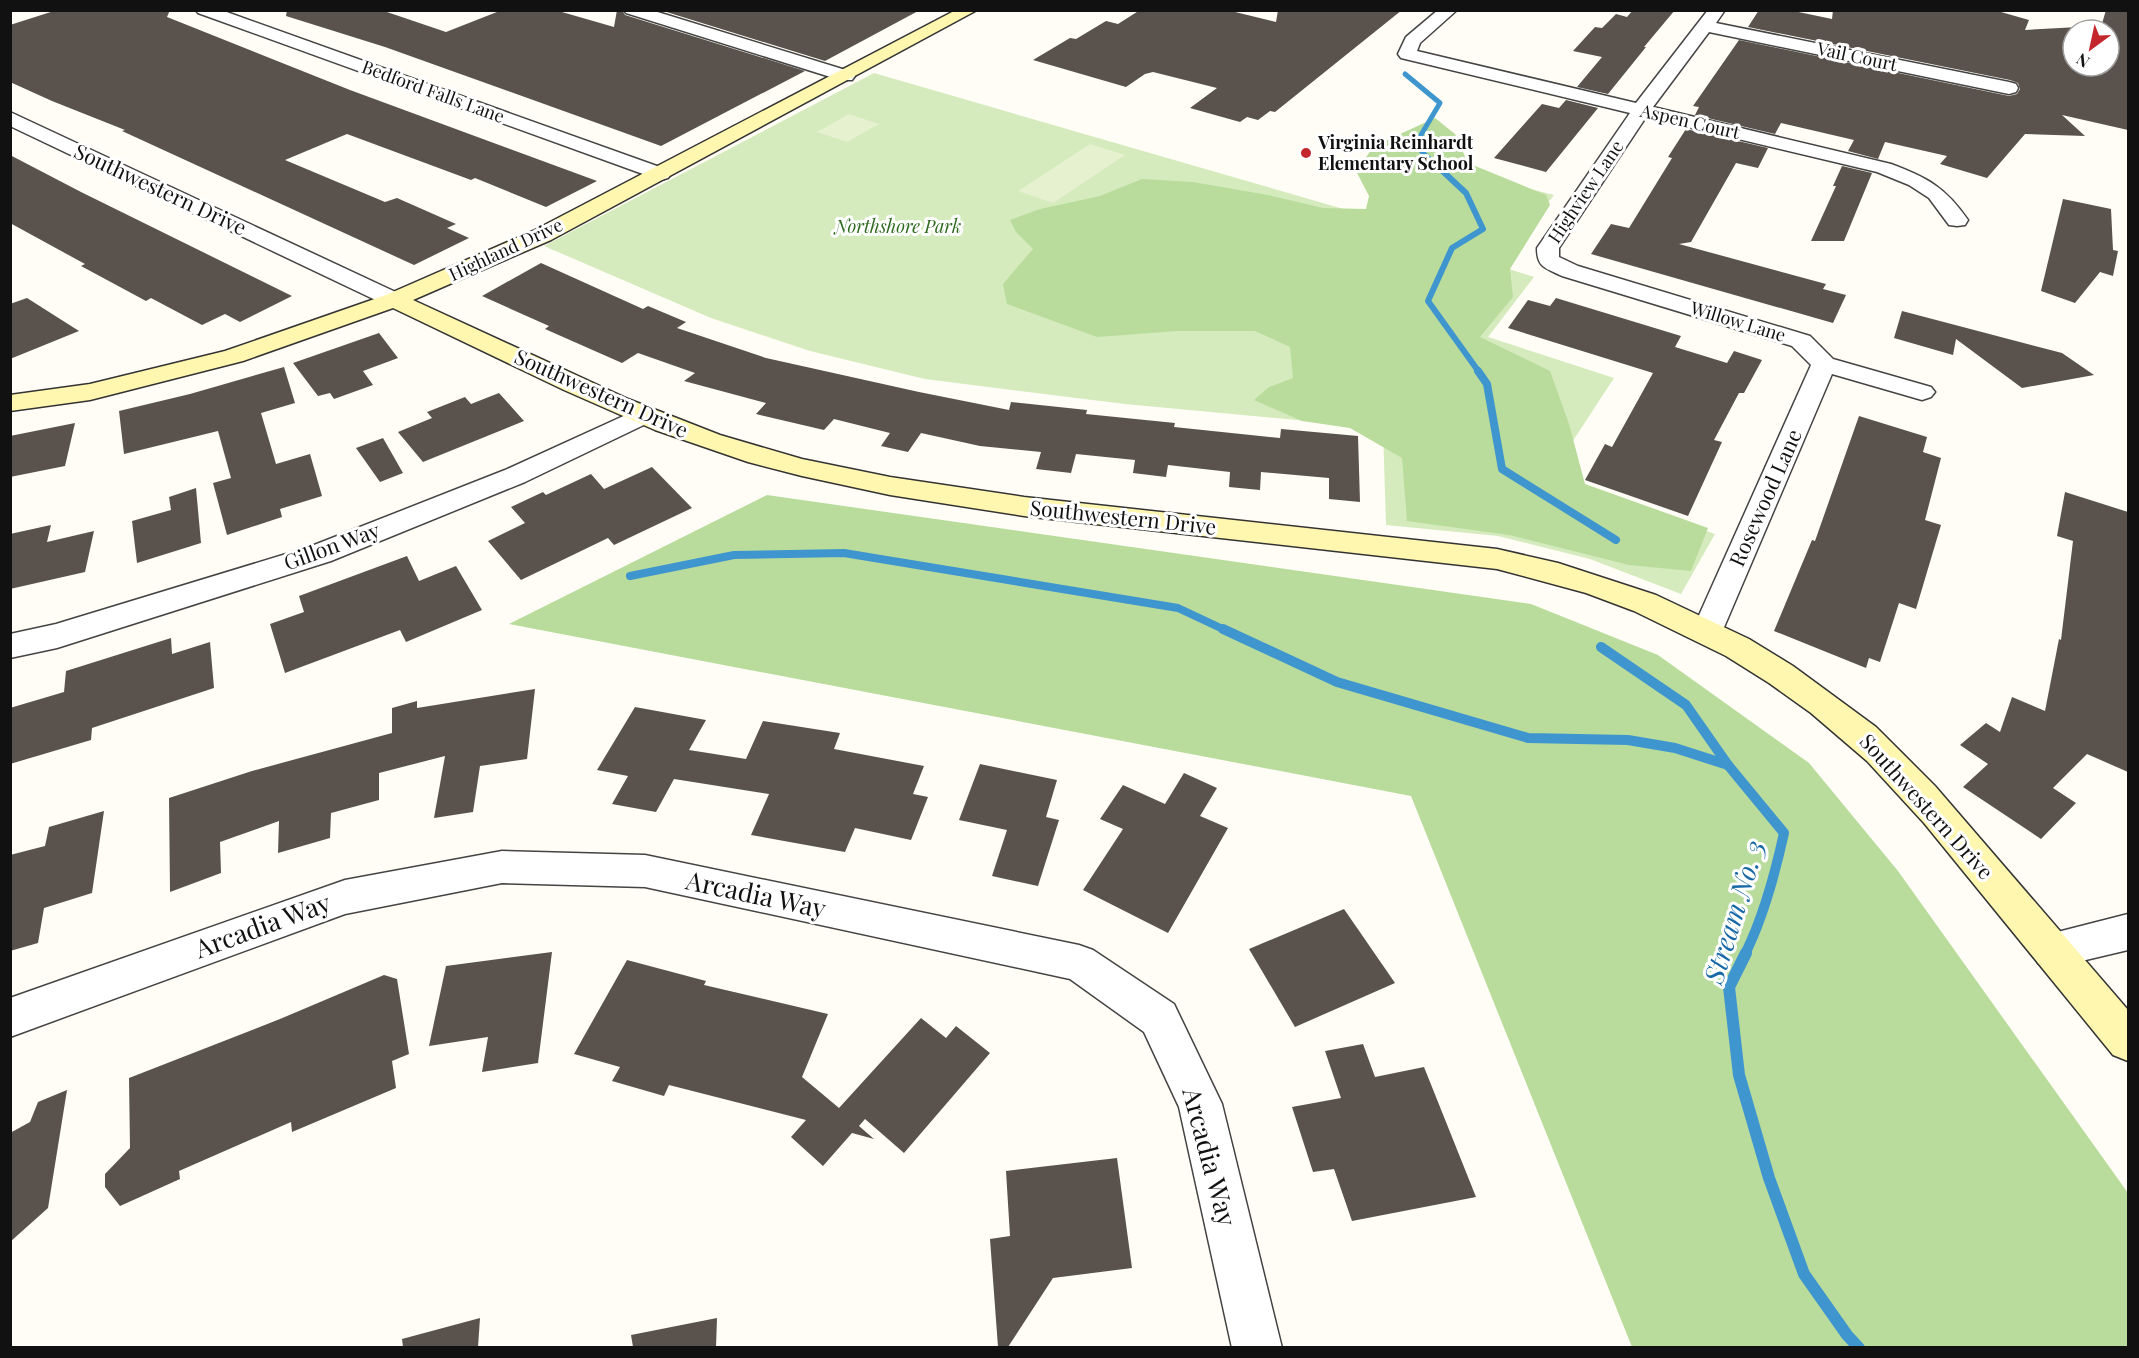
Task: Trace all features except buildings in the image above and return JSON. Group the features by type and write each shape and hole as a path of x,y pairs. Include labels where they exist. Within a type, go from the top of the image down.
{"street":[{"name":"Bedford Falls Lane","path":"204,10 661,174"},
{"path":"632,10 846,76"},
{"name":"Highland Drive","path":"10,403 90,392 234,356 394,300 543,235 969,10"},
{"name":"Aspen Court","path":"1449,10 1412,41 1407,54 1884,168 1916,181 1936,194 1957,220"},
{"name":"Vail Court","path":"1711,18 2009,88"},
{"name":"Highview Lane","path":"1548,260 1548,248 1641,110 1711,18"},
{"name":"Southwestern Drive","path":"10,118 641,416 761,456 932,494 1033,508 1466,554 1532,566 1605,586 1648,603 1708,631 1775,669 1865,738 1934,810 2128,1041"},
{"name":"Willow Lane","path":"1548,260 1570,272 1801,340 1824,364"},
{"path":"1824,364 1922,392"},
{"name":"Rosewood Lane","path":"1708,631 1824,364"},
{"name":"Gillon Way","path":"10,646 57,636 320,554 515,476 641,416"},
{"name":"Arcadia Way","path":"10,1018 345,897 502,867 645,872 1079,963 1160,1018 1195,1093 1200,1104 1257,1347"},
{"path":"2052,950 2128,932"}],"green space":[{"name":"Northshore Park","path":"874,73 1395,224 1446,167 1554,195 1500,266 1534,277 1488,337 1614,378 1552,473 1715,534 1681,594 1590,559 1498,536 1386,525 1383,428 1125,404 925,379 810,351 711,318 544,246"},
{"path":"849,114 879,124 847,142 817,132"},
{"path":"1435,118 1455,134 1468,163 1546,195 1550,205 1510,269 1513,297 1480,337 1550,371 1569,424 1585,484 1708,528 1691,571 1629,565 1509,535 1407,521 1402,458 1350,428 1302,421 1254,400 1269,387 1293,378 1290,347 1255,331 1177,331 1097,337 1007,304 1003,284 1033,249 1016,232 1010,220 1040,209 1100,196 1142,179 1193,182 1268,195 1323,208 1366,209 1369,196 1356,171 1374,146"},
{"path":"1090,144 1125,155 1053,203 1018,191"},
{"path":"767,495 1531,604 1658,655 1809,763 1898,871 2128,1193 2128,1347 1632,1347 1411,796 509,624"}],"waterway":[{"name":"Stream No. 3","path":"1405,74 1440,103 1415,145 1437,166"},
{"name":"Stream No. 3","path":"1435,164 1466,193 1483,229 1452,248 1428,301 1479,372"},
{"name":"Stream No. 3","path":"1478,371 1487,384 1502,469 1616,540"},
{"path":"630,576 734,555 844,553 1178,608 1227,631"},
{"path":"1223,629 1337,682 1528,738 1628,740 1675,748 1728,765"},
{"name":"Stream No. 3","path":"1601,647 1686,705 1728,765"},
{"name":"Stream No. 3","path":"1728,765 1784,833 1768,895 1745,954"},
{"name":"Stream No. 3","path":"1746,953 1729,987 1739,1075 1769,1178 1804,1274 1847,1335 1859,1348"}],"place":[{"name":"Virginia Reinhardt Elementary School","path":"1306,153"}]}
